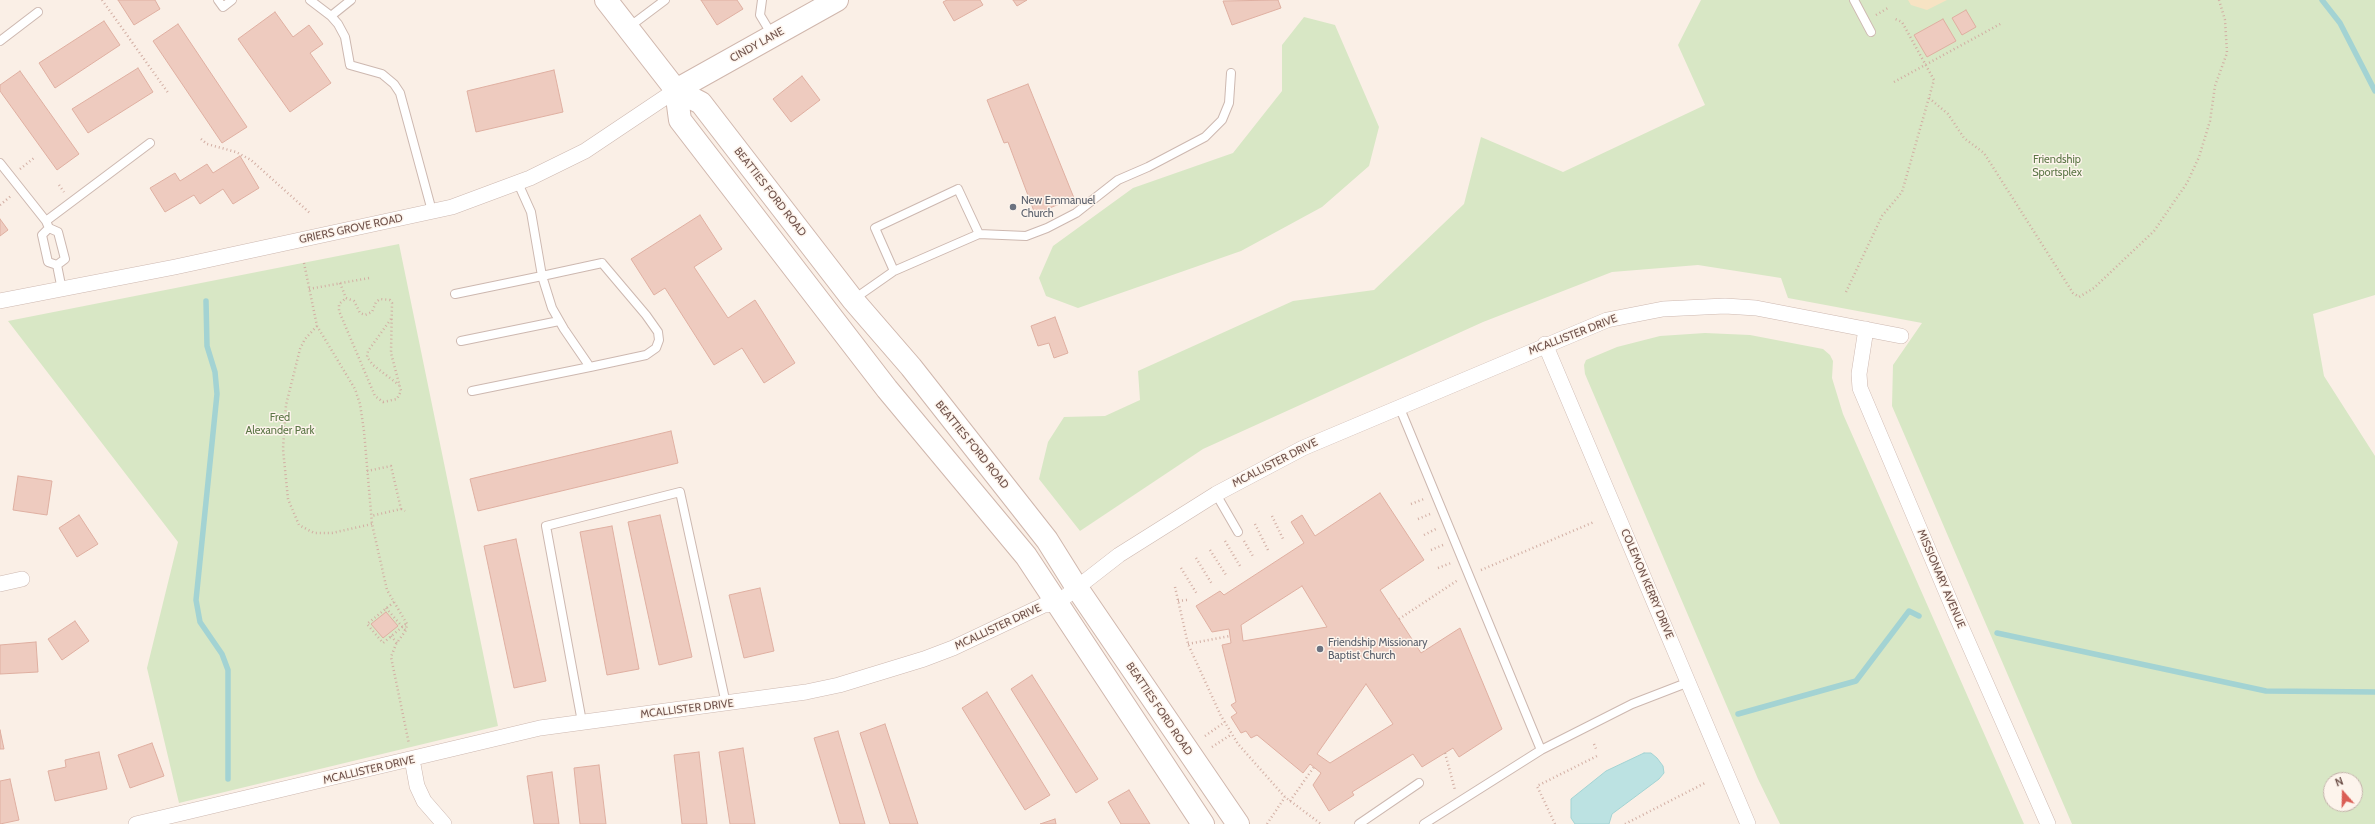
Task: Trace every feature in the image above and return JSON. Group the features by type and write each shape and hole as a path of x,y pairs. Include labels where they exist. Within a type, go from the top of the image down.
{"main road":[{"name":"BEATTIES FORD ROAD","path":"606,0 676,90 701,103 853,300 911,368 1047,540 1077,588 1238,824"},
{"name":"CINDY LANE","path":"676,90 837,0"},
{"path":"676,90 680,120 887,388 1026,556 1056,604 1203,824"}],"street":[{"name":"GRIERS GROVE ROAD","path":"0,301 62,290 432,211 479,199 518,183 585,151 676,90"},
{"name":"MCALLISTER DRIVE","path":"136,824 411,754 540,728 806,692 884,673 953,648 1044,605 1056,604 1119,555 1216,494 1303,448 1545,344 1607,320 1634,313 1694,306 1756,308 1901,336"},
{"name":"MISSIONARY AVENUE","path":"1866,329 1859,374 1860,388 2048,824"},
{"name":"COLEMON KERRY DRIVE","path":"1545,344 1748,824"},
{"path":"0,584 22,579"},
{"path":"411,754 417,786 424,801 444,824"}],"lane":[{"path":"218,0 223,7 232,0"},
{"path":"310,0 331,16 338,24 345,37 350,64 382,74 394,84 400,93 432,211"},
{"path":"331,16 352,0"},
{"path":"628,28 665,0"},
{"path":"762,0 760,15 773,36"},
{"path":"1854,0 1871,32"},
{"path":"0,41 38,12"},
{"path":"853,300 894,271 979,234 1026,236 1047,228 1076,213 1118,180 1148,167 1205,137 1222,120 1229,103 1231,73"},
{"path":"57,265 48,262 42,235 47,224 150,143"},
{"path":"0,163 47,224 58,232 65,259 57,265"},
{"path":"518,183 531,212 542,276 552,308 559,321 590,366"},
{"path":"894,271 875,228 958,189 979,234"},
{"path":"455,294 602,263 646,315 658,332 659,340 656,348 646,355 472,391"},
{"path":"57,265 62,290"},
{"path":"461,341 559,321"},
{"path":"1399,406 1541,750"},
{"path":"582,722 546,526 680,492 726,704"},
{"path":"1216,494 1238,532"},
{"path":"1424,824 1541,750 1632,704 1689,682"},
{"path":"1359,824 1419,783"}],"path":[{"path":"102,0 168,94"},
{"path":"1929,98 1948,114 1964,138 1984,153 2073,293 2079,297 2094,288 2154,231 2183,188 2199,157 2210,121 2216,86 2227,53 2225,20 2219,0"},
{"path":"1846,292 1882,216 1902,192 1934,80 1902,22 1893,18"},
{"path":"1894,82 2002,23"},
{"path":"201,139 207,144 236,152 251,160 310,214"},
{"path":"11,177 34,158"},
{"path":"304,263 317,326 355,389 364,431 372,524 386,590 407,623 406,631 392,651 391,664 411,754"},
{"path":"309,289 369,278"},
{"path":"340,283 346,298 354,301 360,313 365,315 372,312 380,299 390,300 392,303 391,353 401,391 396,399 382,402 375,396 339,310 338,304 346,298"},
{"path":"391,318 368,350 367,356 368,361 400,386"},
{"path":"317,326 310,332 300,349 286,405 283,469 291,509 299,525 314,533 332,533 372,524"},
{"path":"367,472 391,466 401,509 405,512"},
{"path":"371,516 401,509"},
{"path":"1272,516 1284,541"},
{"path":"1399,619 1461,578 1594,522"},
{"path":"1255,524 1268,550"},
{"path":"1238,532 1254,558"},
{"path":"1225,540 1240,566"},
{"path":"1210,550 1226,575"},
{"path":"1196,558 1212,584"},
{"path":"1181,568 1197,594"},
{"path":"1175,586 1188,644 1205,684 1232,734 1285,797 1321,824"},
{"path":"1178,601 1187,600"},
{"path":"394,602 367,624 383,643 407,623"},
{"path":"386,608 406,631"},
{"path":"391,636 397,643"},
{"path":"1188,644 1230,636"},
{"path":"1205,736 1225,722"},
{"path":"1212,747 1232,734"},
{"path":"1594,744 1597,751"},
{"path":"1445,753 1456,793"},
{"path":"1555,824 1537,786 1599,755"},
{"path":"1290,801 1314,768"},
{"path":"1625,824 1705,783"},
{"path":"1267,824 1285,797"}],"green space":[{"name":"Friendship Sportsplex","path":"1701,0 2375,0 2375,295 2313,314 2324,376 2375,456 2375,824 2072,824 1892,406 1893,365 1922,323 1788,298 1781,278 1698,265 1612,272 1483,322 1203,449 1080,531 1039,479 1048,442 1064,417 1105,416 1140,400 1138,371 1293,301 1374,290 1464,204 1481,137 1563,172 1705,105 1678,45"},
{"path":"1304,17 1335,25 1379,127 1369,166 1322,207 1241,251 1078,308 1046,296 1039,278 1053,246 1133,188 1233,153 1282,91 1282,45"},
{"name":"Fred Alexander Park","path":"399,244 498,726 179,803 147,668 178,542 8,321"},
{"path":"1705,333 1750,335 1823,349 1830,355 1833,361 1832,378 1843,414 2024,824 1780,824 1758,779 1585,374 1584,365 1586,360 1617,347 1660,336"}],"sand":[{"path":"1908,0 1947,0 1927,10 1911,5"}],"water":[{"path":"1644,753 1651,753 1663,766 1664,773 1659,779 1612,814 1609,824 1575,824 1571,818 1571,799 1606,771"}],"building":[{"path":"118,0 155,0 160,9 134,25"},
{"path":"701,0 737,0 743,9 717,25"},
{"path":"947,0 980,0 983,5 954,21 943,2"},
{"path":"1013,0 1027,0 1017,6"},
{"path":"1278,0 1281,8 1232,25 1223,1"},
{"path":"1966,10 1976,27 1962,35 1952,18"},
{"path":"275,12 293,37 309,25 323,44 310,53 331,83 290,112 238,39"},
{"path":"1943,19 1956,41 1927,57 1914,35"},
{"path":"104,21 120,45 55,88 39,63"},
{"path":"178,24 247,127 222,143 153,41"},
{"path":"138,68 153,92 88,133 72,109"},
{"path":"554,70 563,112 476,132 467,91"},
{"path":"20,71 79,154 57,170 0,91 0,85"},
{"path":"802,76 820,100 791,122 773,99"},
{"path":"1028,84 1074,198 1035,214 1008,142 1004,143 987,100"},
{"path":"240,156 259,188 233,204 223,189 200,204 194,195 165,212 150,188 175,173 180,181 207,164 213,173"},
{"path":"700,215 722,249 694,267 728,318 755,300 795,363 764,383 742,348 714,365 665,288 654,295 631,259"},
{"path":"0,219 8,230 0,236"},
{"path":"1055,317 1068,353 1054,358 1049,343 1038,346 1031,326"},
{"path":"671,431 678,463 478,511 470,479"},
{"path":"18,476 52,481 47,515 13,510"},
{"name":"Friendship Missionary Baptist Church","path":"1380,493 1424,560 1380,590 1421,653 1460,628 1502,729 1459,757 1453,748 1422,767 1413,754 1352,792 1354,795 1329,811 1313,785 1321,773 1310,764 1303,773 1257,735 1251,738 1246,731 1241,733 1231,717 1237,713 1231,705 1236,702 1222,645 1231,643 1229,629 1212,632 1196,606 1220,591 1224,595 1304,543 1291,522 1302,515 1315,536","holes":["1302,586 1327,627 1243,641 1241,625","1366,684 1393,724 1330,763 1317,754"]},
{"path":"79,515 98,544 77,557 59,528"},
{"path":"660,515 692,657 659,665 628,522"},
{"path":"612,526 639,669 607,675 580,532"},
{"path":"516,539 546,681 514,688 484,546"},
{"path":"760,588 774,651 744,658 729,595"},
{"path":"386,612 398,626 383,638 371,624"},
{"path":"75,621 89,641 62,660 48,639"},
{"path":"36,642 38,672 0,674 0,645"},
{"path":"1032,675 1098,779 1076,793 1011,689"},
{"path":"987,692 1050,795 1025,810 962,708"},
{"path":"885,724 918,824 890,824 860,733"},
{"path":"0,730 4,749 0,749"},
{"path":"838,731 865,824 840,824 814,738"},
{"path":"152,743 164,776 130,788 118,755"},
{"path":"743,748 755,824 730,824 719,752"},
{"path":"99,752 107,789 55,801 48,771 66,767 65,760"},
{"path":"699,752 707,824 682,824 674,755"},
{"path":"599,765 606,824 580,824 574,768"},
{"path":"552,772 559,824 534,824 527,776"},
{"path":"10,779 19,820 0,824 0,781"},
{"path":"1129,790 1150,824 1121,824 1108,802"},
{"path":"1055,819 1056,824 1040,824"}],"waterway":[{"path":"2322,0 2340,23 2375,91"},
{"path":"206,301 207,346 215,372 217,394 196,600 200,622 222,654 228,670 228,779"},
{"path":"1738,714 1856,681 1909,611 1919,616"},
{"path":"1997,633 2266,691 2375,692"}],"place":[{"name":"New Emmanuel Church","path":"1013,207"},
{"name":"Friendship Missionary Baptist Church","path":"1320,649"}]}
